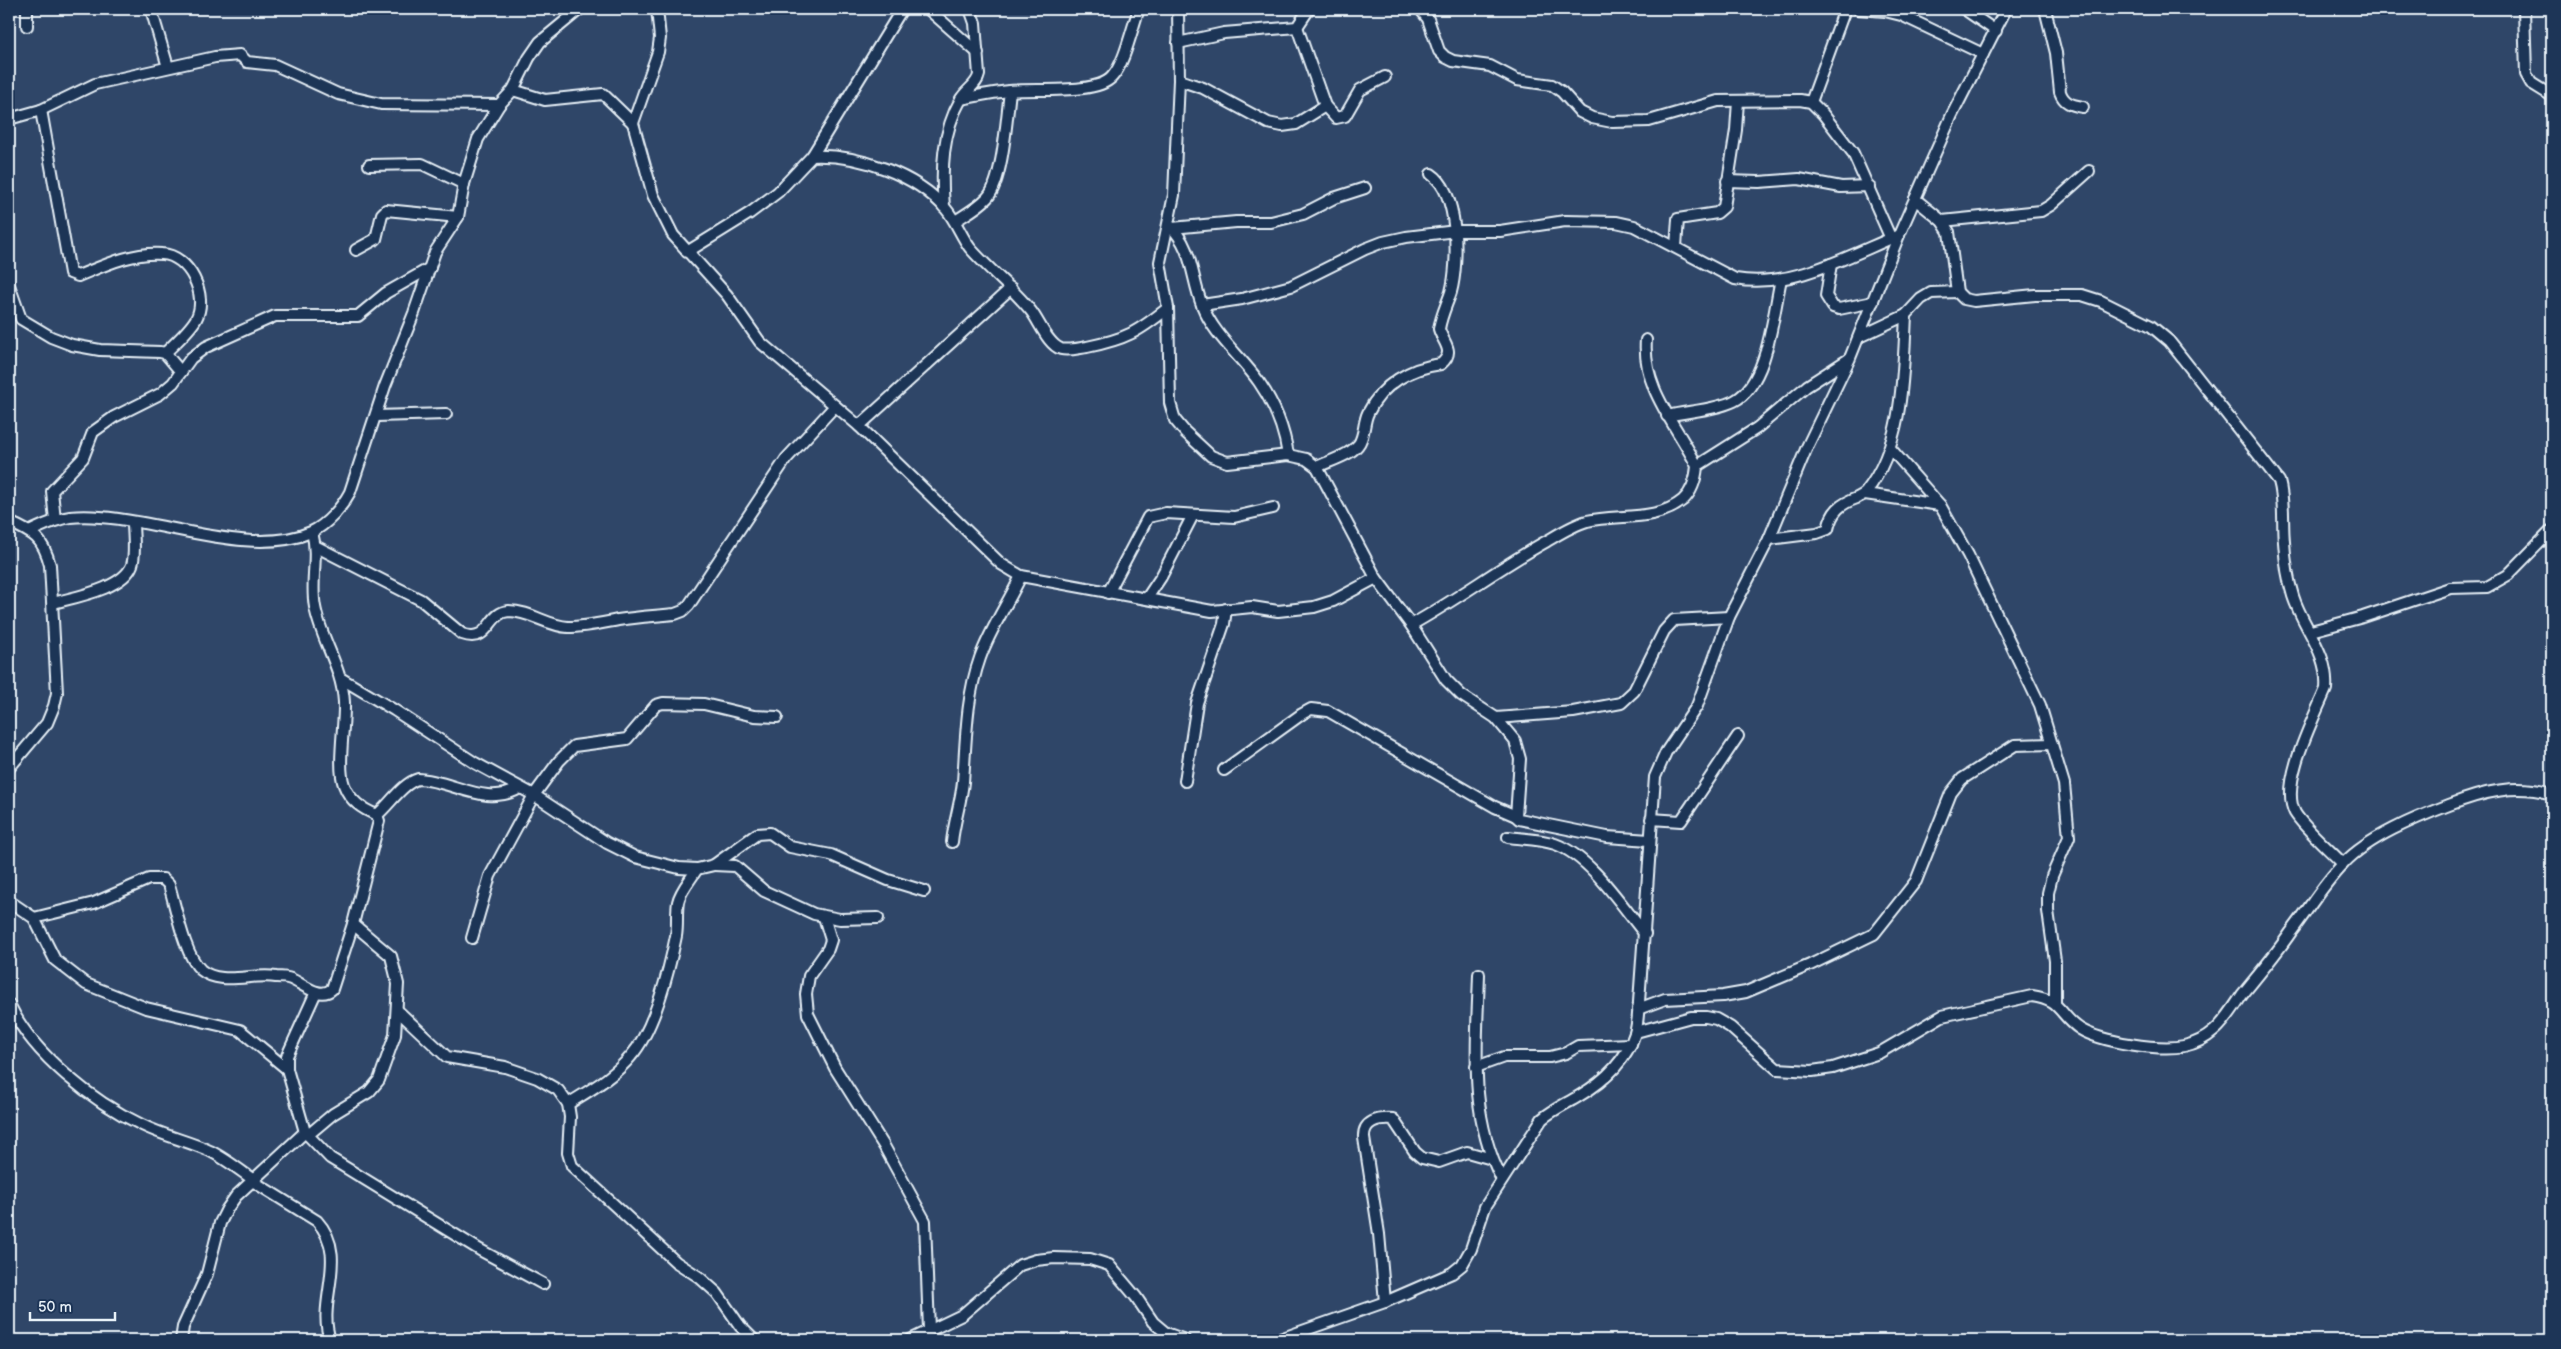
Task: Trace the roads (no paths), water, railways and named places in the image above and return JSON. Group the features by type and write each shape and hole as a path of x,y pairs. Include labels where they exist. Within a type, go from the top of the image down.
{"street":[{"path":"27,9 27,26"},
{"path":"151,9 168,68"},
{"path":"32,531 55,520 93,517 238,539 277,540 312,532 342,506 350,492 388,378 436,252 458,217 464,184 478,139 499,105 513,90 529,58 540,42 580,9"},
{"path":"633,123 658,52 660,38 657,9"},
{"path":"687,252 750,214 778,192 812,156 902,9"},
{"path":"928,9 978,53"},
{"path":"944,207 942,160 947,137 961,99 978,80 978,53 970,9"},
{"path":"961,99 1010,91 1078,88 1109,80 1114,75 1124,52 1139,9"},
{"path":"1178,9 1179,80 1174,195 1171,227 1160,262 1168,308 1170,403 1175,420 1211,456 1227,462 1288,455 1306,459 1317,467 1376,578 1411,625 1446,680 1461,695 1496,718 1515,741 1520,760 1516,816"},
{"path":"1309,9 1298,27 1324,106 1336,118 1345,116 1360,90 1385,77"},
{"path":"1420,9 1428,19 1439,51 1445,57 1452,61 1490,66 1517,80 1552,85 1562,92 1580,112 1592,118 1612,122 1649,121 1718,101 1800,100 1811,102 1838,131 1853,153 1895,237"},
{"path":"1811,102 1845,9"},
{"path":"1858,9 1901,15 1983,54"},
{"path":"1964,9 1996,31"},
{"path":"1277,1340 1385,1302 1452,1274 1462,1265 1471,1249 1485,1207 1542,1119 1554,1108 1592,1088 1609,1074 1631,1044 1636,1032 1645,934 1649,840 1655,777 1666,752 1697,706 1729,617 1770,540 1807,447 1859,337 1895,237 1915,199 1952,116 2006,9"},
{"path":"2045,9 2052,31 2060,92 2063,100 2071,106 2083,108"},
{"path":"2524,9 2526,74 2531,83 2552,96"},
{"path":"1178,43 1224,33 1298,27"},
{"path":"9,119 41,110 95,84 215,57 240,54 246,62 275,65 338,94 381,104 499,105"},
{"path":"1179,80 1203,88 1268,123 1282,126 1296,124 1324,106"},
{"path":"513,90 555,100 594,93 603,94 633,123 653,195 673,235 727,295 760,342 859,426 924,487 984,550 1001,564 1021,576 1108,594 1147,598 1212,611 1252,607 1278,611 1314,607 1332,601 1376,578"},
{"path":"955,221 988,198 993,189 1000,166 1010,91"},
{"path":"1676,247 1678,219 1721,212 1724,207 1736,130 1738,101"},
{"path":"41,110 70,273 78,276 113,262 148,254 164,254 178,258 189,268 197,286 200,306 196,319 165,354"},
{"path":"812,156 826,155 858,160 884,168 905,177 944,207 955,221 969,246 1011,288 1029,309 1053,344 1060,349 1077,349 1120,340 1135,334 1168,308"},
{"path":"369,165 422,164 464,184"},
{"path":"1942,220 2040,211 2051,205 2089,172"},
{"path":"1317,467 1358,445 1368,414 1385,387 1406,374 1441,364 1448,357 1449,349 1439,329 1451,290 1456,231 1444,187 1439,179 1431,174"},
{"path":"1728,181 1759,182 1800,178 1840,187 1869,186"},
{"path":"1171,227 1236,222 1271,222 1303,214 1340,196 1365,188"},
{"path":"1915,199 1942,220 1948,232 1953,250 1957,292 1964,299 1974,301 2035,295 2082,295 2101,301 2151,326 2169,341 2279,481 2283,495 2284,542 2292,595 2311,631 2325,666 2326,689 2292,778 2290,796 2296,814 2343,864"},
{"path":"356,250 376,239 382,214 386,210 458,217"},
{"path":"1202,305 1242,299 1291,286 1383,242 1456,231 1500,230 1565,220 1616,222 1634,226 1735,280 1747,282 1781,280 1830,264 1895,237"},
{"path":"1171,227 1188,254 1202,305 1213,327 1258,381 1275,409 1285,434 1288,455"},
{"path":"1830,264 1826,296 1833,307 1839,309 1873,302"},
{"path":"55,520 52,491 83,458 92,432 114,417 160,394 181,372 191,358 206,347 275,316 358,316 386,293 430,268"},
{"path":"1667,416 1725,404 1745,394 1759,374 1781,280"},
{"path":"9,285 21,319"},
{"path":"859,426 1011,288"},
{"path":"1859,337 1906,315 1931,293 1957,292"},
{"path":"9,313 44,334 72,345 100,350 165,354 181,372"},
{"path":"1865,494 1890,448 1899,411 1906,315"},
{"path":"1411,625 1465,594 1513,560 1573,527 1586,521 1656,513 1682,500 1692,488 1697,466 1667,416 1648,370 1645,354 1646,340"},
{"path":"1697,466 1757,428 1807,386 1850,358"},
{"path":"317,547 421,600 462,634 469,636 481,634 498,615 508,611 520,612 550,624 569,627 675,614 683,611 689,605 786,459 836,406"},
{"path":"376,416 446,414"},
{"path":"1890,448 1940,505 1968,555 2040,705 2064,784 2070,825 2066,848 2052,876 2048,893 2048,911 2055,961 2055,1003"},
{"path":"1770,540 1817,533 1828,529 1831,517 1841,504 1865,494 1940,505"},
{"path":"1108,594 1148,517 1166,514 1234,517 1273,508"},
{"path":"1147,598 1161,577 1193,515"},
{"path":"9,522 32,531 46,547 50,565 53,603 56,693 54,706 47,723 10,761"},
{"path":"53,603 108,587 126,572 132,565 133,522"},
{"path":"2311,631 2363,617 2450,588 2487,587 2508,574 2552,530"},
{"path":"312,532 317,547 315,608 342,679 344,703 344,784 350,796 358,805 377,815"},
{"path":"952,842 954,819 962,785 966,738 975,677 980,657 1021,576"},
{"path":"1185,781 1197,703 1224,624 1226,609"},
{"path":"1496,718 1572,712 1621,703 1634,691 1664,631 1674,620 1729,617"},
{"path":"342,679 394,710 475,763 534,795 607,843 635,857 680,868 697,869 714,865 735,866 764,891 824,917 878,918"},
{"path":"472,938 490,876 534,795 559,762 574,746 627,739 656,705 663,703 704,704 754,716 777,717"},
{"path":"1224,770 1302,714 1319,709 1328,711 1519,819 1607,837 1649,840"},
{"path":"1651,819 1681,821 1738,736"},
{"path":"1638,1009 1665,1000 1723,996 1746,992 1827,958 1874,934 1916,881 1951,793 1962,779 2015,745 2052,744"},
{"path":"377,815 395,799 405,786 418,779 484,795 498,796 511,794 520,788"},
{"path":"1636,1032 1691,1018 1706,1017 1716,1019 1730,1027 1777,1068 1812,1071 1833,1068 1878,1053 1942,1016 2032,996 2044,998 2055,1003 2080,1029 2109,1039 2149,1046 2182,1047 2195,1043 2214,1031 2343,864 2361,847 2430,812 2483,792 2515,788 2552,794"},
{"path":"34,918 94,903 149,880 163,879 169,885 191,958 201,971 212,976 227,978 270,976 290,979 316,992 327,992 332,989 353,924 379,827 377,815"},
{"path":"714,865 757,834 770,833 790,847 831,855 888,880 924,891"},
{"path":"1508,837 1555,844 1575,856 1587,866 1645,934"},
{"path":"568,1104 617,1071 645,1036 654,1015 674,946 678,902 697,869"},
{"path":"9,901 34,918 55,960 86,984 146,1008 240,1030 286,1069"},
{"path":"824,917 831,940 828,949 809,976 806,994 808,1014 835,1068 884,1146 925,1221 929,1330"},
{"path":"181,1340 183,1327 207,1274 220,1223 236,1196 306,1134 369,1092 379,1080 395,1035 398,984 391,956 353,924"},
{"path":"1479,974 1476,1067 1480,1116 1492,1159 1502,1180"},
{"path":"316,992 293,1039 287,1056 286,1069 306,1134 330,1158 472,1246 543,1284"},
{"path":"9,1004 20,1024 50,1060 85,1092 114,1112 145,1127 212,1152 254,1182 317,1222 325,1230 333,1256 333,1273 326,1312 330,1340"},
{"path":"397,1010 447,1057 505,1068 537,1078 558,1090 568,1104 570,1116 568,1154 572,1166 676,1262 699,1276 717,1293 740,1326 754,1340"},
{"path":"1476,1067 1504,1057 1550,1056 1566,1054 1574,1047 1631,1044"},
{"path":"1385,1302 1380,1234 1364,1138 1366,1125 1372,1121 1393,1118 1415,1152 1422,1158 1432,1161 1439,1162 1467,1152 1492,1159"},
{"path":"910,1340 962,1315 1020,1265 1045,1259 1090,1259 1109,1265 1131,1290 1153,1322 1166,1333 1185,1340"}]}
